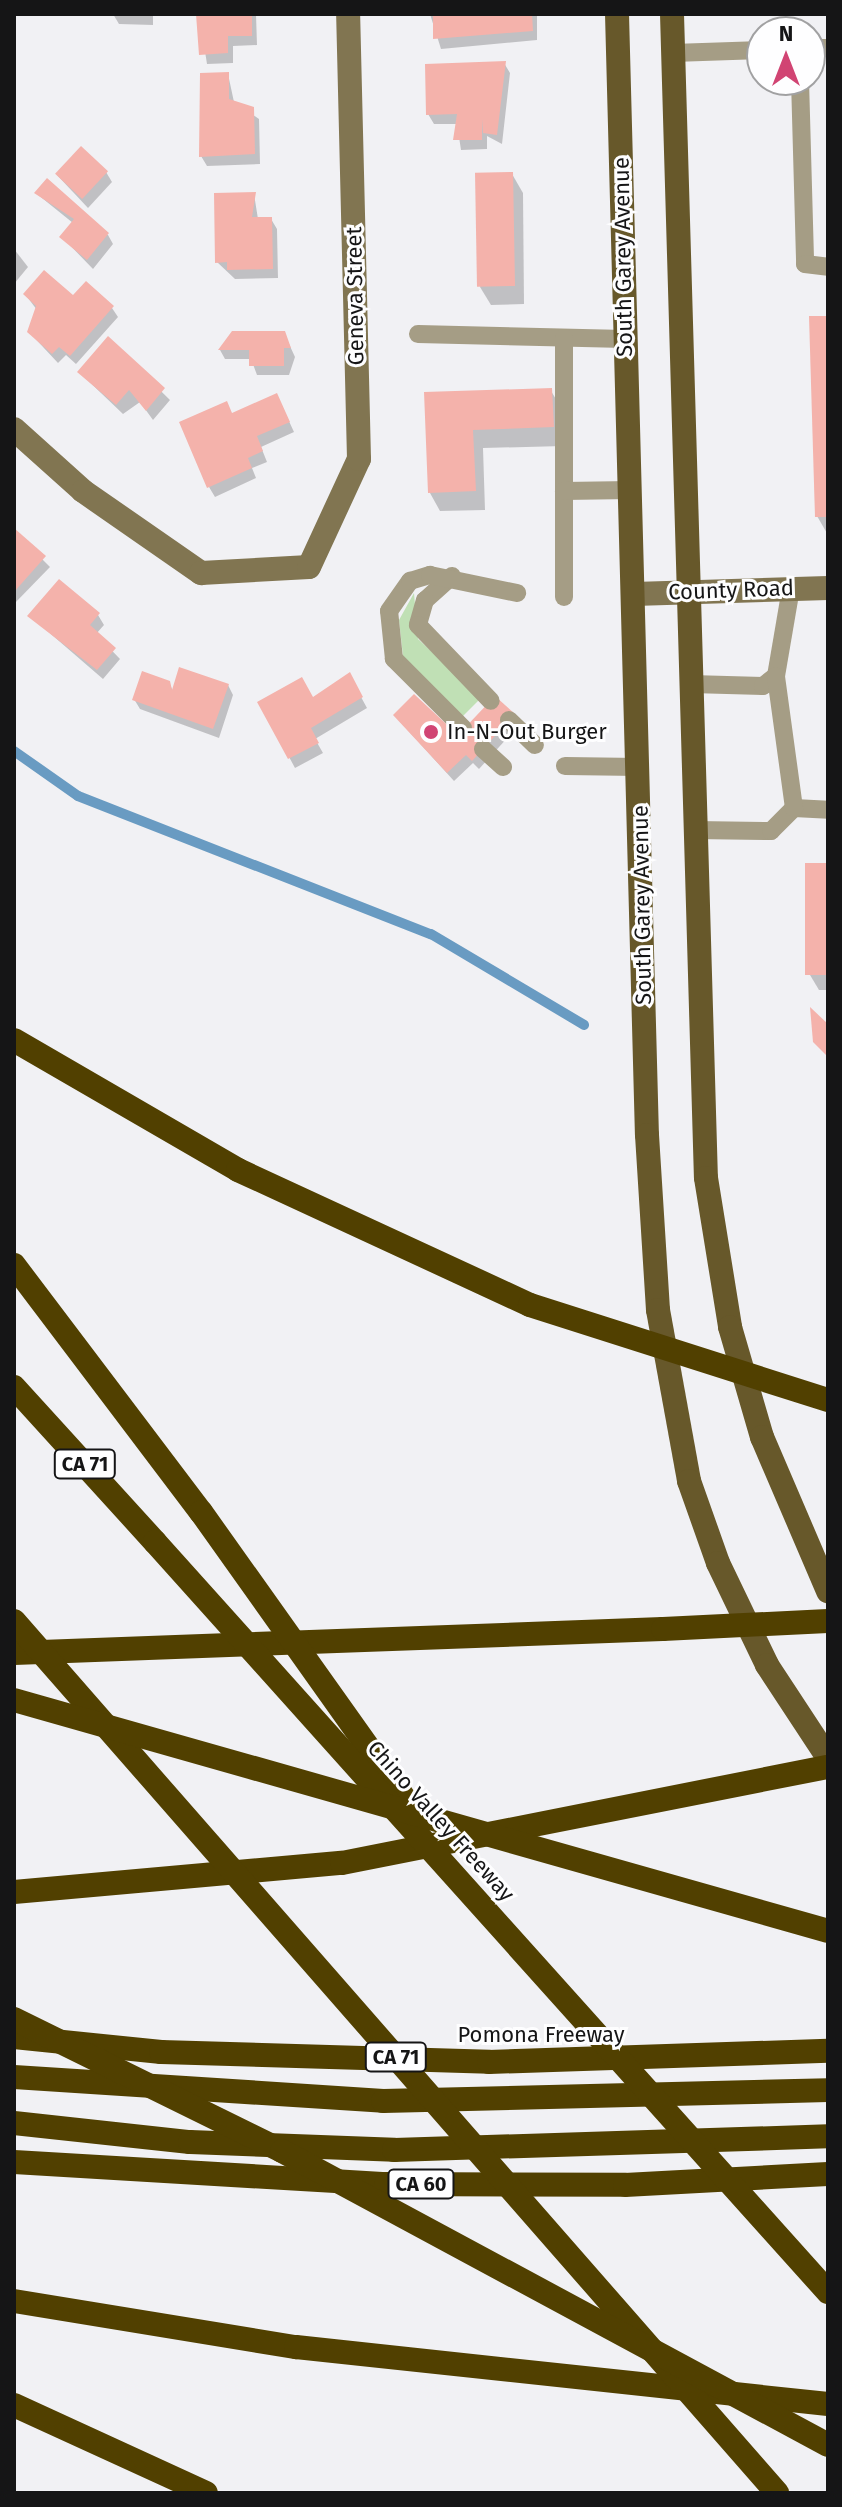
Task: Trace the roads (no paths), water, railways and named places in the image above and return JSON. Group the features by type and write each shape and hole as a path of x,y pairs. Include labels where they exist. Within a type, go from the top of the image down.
{"highway":[{"path":"14,1040 238,1170 530,1305 828,1400"},
{"path":"14,1265 201,1512 381,1758 458,1879"},
{"name":"Chino Valley Freeway","path":"14,1387 828,2292"},
{"name":"CA 71","path":"14,1621 777,2493"},
{"path":"14,1653 828,1621"},
{"path":"14,1700 828,1931"},
{"path":"14,1892 342,1863 828,1767"},
{"path":"14,2019 282,2151 828,2445"},
{"name":"Pomona Freeway","path":"14,2037 161,2052 474,2062 828,2051"},
{"path":"14,2077 383,2101 828,2090"},
{"path":"14,2123 190,2142 394,2150 828,2136"},
{"name":"CA 60","path":"14,2162 386,2184 625,2185 828,2174"},
{"path":"14,2301 296,2347 828,2404"},
{"path":"14,2405 206,2493"}],"main road":[{"name":"South Garey Avenue","path":"617,14 652,1242 672,1408 718,1563 767,1665 828,1758"},
{"path":"672,14 695,830 715,1249 762,1437 828,1591"}],"street":[{"name":"Geneva Street","path":"14,429 83,491 201,573 309,567 359,459 348,14"},
{"name":"County Road","path":"634,594 828,588"}],"lane":[{"path":"673,53 746,51"},
{"path":"800,96 805,264 828,267"},
{"path":"418,334 625,339"},
{"path":"564,338 564,597"},
{"path":"564,491 630,490"},
{"path":"463,728 403,671 387,644 389,611 402,588 430,575 452,576 517,593"},
{"path":"452,576 425,600 418,625 491,701"},
{"path":"791,588 776,676 794,808"},
{"path":"691,684 763,686 776,676"},
{"path":"509,720 535,745"},
{"path":"483,749 503,767"},
{"path":"565,766 639,767"},
{"path":"695,830 771,831 794,808 828,810"}],"waterway":[{"path":"14,751 78,796 431,934 584,1025"}],"place":[{"name":"In-N-Out Burger","path":"431,732"}]}
